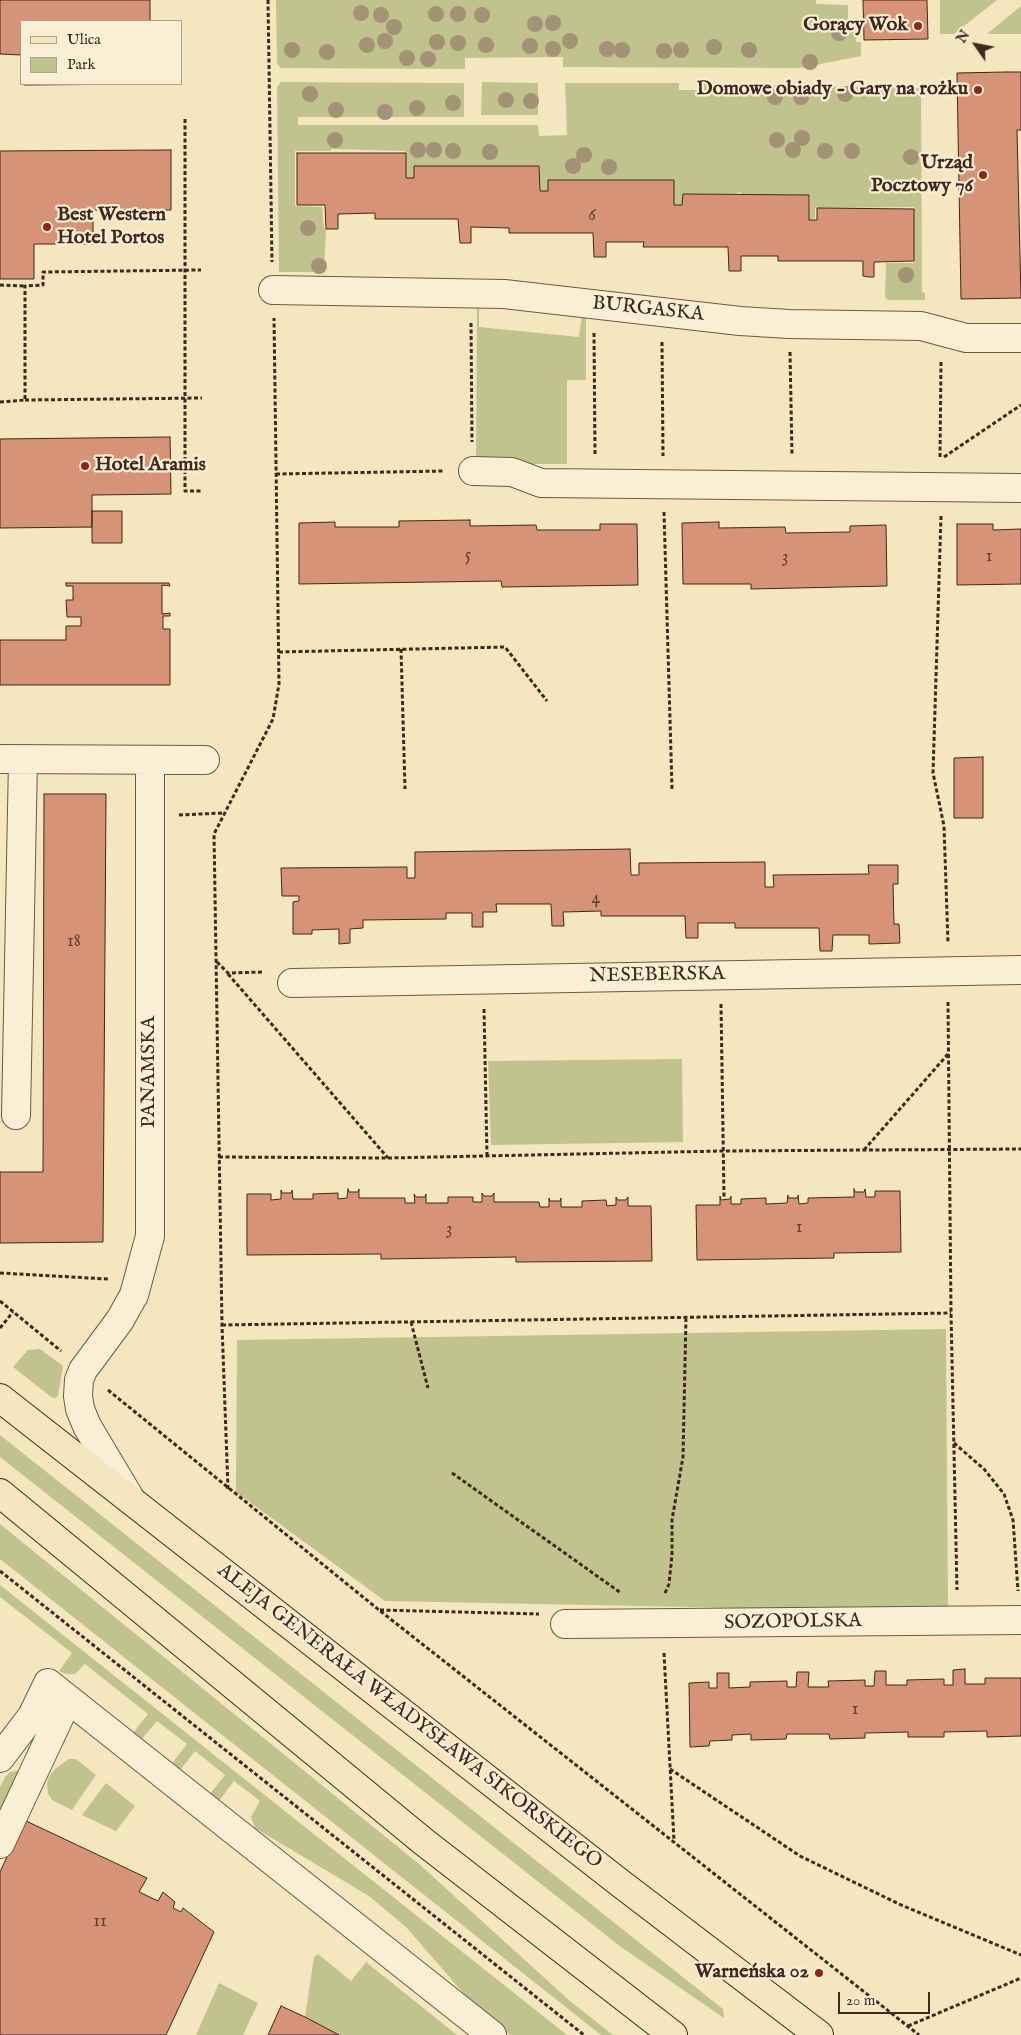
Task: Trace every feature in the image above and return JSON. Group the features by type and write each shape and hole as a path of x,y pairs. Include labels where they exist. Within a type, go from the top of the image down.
{"main road":[{"name":"ALEJA GENERAŁA WŁADYSŁAWA SIKORSKIEGO","path":"0,1398 620,1883 819,2035"},
{"path":"0,1493 424,1842 673,2035"}],"street":[{"name":"BURGASKA","path":"273,290 504,294 789,324 921,326 966,338 1021,338"},
{"path":"473,471 512,472 541,484 1021,488"},
{"path":"16,1115 12,760 205,760"},
{"name":"PANAMSKA","path":"131,1500 87,1426 80,1409 79,1380 83,1370 120,1320 134,1295 150,1236 150,761"},
{"name":"NESEBERSKA","path":"292,983 1021,970"},
{"name":"SOZOPOLSKA","path":"565,1624 1020,1620"},
{"path":"0,1758 32,1716 48,1683 492,2035"},
{"path":"0,1844 68,1699"}],"path":[{"path":"228,1489 222,1325 214,834 273,719 279,684 268,0"},
{"path":"185,118 187,270 185,491 202,491"},
{"path":"0,285 43,285 43,272 201,270"},
{"path":"25,286 25,400"},
{"path":"276,474 473,471 471,294"},
{"path":"594,304 596,485"},
{"path":"662,312 663,486 672,789"},
{"path":"789,324 792,486"},
{"path":"0,402 25,400 202,398"},
{"path":"940,460 1021,405"},
{"path":"279,652 505,647 547,701"},
{"path":"401,649 405,789"},
{"path":"228,973 388,1158"},
{"path":"720,975 724,1198"},
{"path":"483,980 487,1156"},
{"path":"864,1150 948,1054"},
{"path":"219,1157 388,1158 722,1151 1021,1149"},
{"path":"0,1273 118,1280"},
{"path":"0,1301 228,1489 379,1610 919,2035"},
{"path":"0,1328 13,1312"},
{"path":"222,1325 951,1313"},
{"path":"674,1842 663,1624 656,1617 669,1584 672,1555 672,1520 683,1457 686,1318"},
{"path":"411,1322 428,1388"},
{"path":"954,1443 984,1469 1004,1494 1014,1520 1020,1620"},
{"path":"452,1473 625,1595"},
{"path":"0,1571 584,2035"},
{"path":"379,1610 540,1614 565,1624"},
{"path":"670,1769 800,1856 899,1904 1021,1955"},
{"path":"908,2026 1021,1978"}],"green space":[{"path":"276,0 816,0 816,4 848,5 848,19 857,18 856,42 861,42 861,56 800,68 563,67 563,57 465,58 465,69 281,68 277,64"},
{"path":"940,0 997,0 954,34 940,34"},
{"path":"1021,6 1021,34 987,34"},
{"path":"281,82 464,83 464,117 298,117 298,125 538,125 539,136 567,135 565,83 679,83 679,90 697,90 697,84 921,88 922,292 925,293 925,300 888,300 885,297 886,263 914,263 914,207 815,208 815,219 809,219 810,195 741,194 741,192 734,194 683,194 682,205 674,205 540,191 539,166 414,166 414,178 406,178 405,151 331,149 331,151 295,151 295,206 322,207 324,228 326,229 324,270 322,272 279,272 277,87"},
{"path":"482,82 538,83 538,115 481,115"},
{"path":"477,305 479,305 479,327 579,337 582,315 586,315 586,380 567,380 567,464 476,464"},
{"path":"682,1059 683,1142 491,1145 488,1061"},
{"path":"946,1329 948,1612 385,1601 236,1492 237,1340"},
{"path":"40,1349 63,1366 58,1396 55,1398 51,1397 13,1367 28,1350"},
{"path":"0,1435 723,2009 724,2018 621,1947 0,1457"},
{"path":"0,1524 419,1864 570,2001 613,2035 601,2035 0,1559"},
{"path":"0,1585 567,2035 510,2035 478,2010 406,1927 369,1896 255,1828 251,1817 260,1801 234,1781 219,1801 210,1794 225,1775 195,1751 181,1769 175,1767 173,1762 187,1744 157,1721 141,1740 133,1733 148,1714 85,1664 75,1674 66,1674 59,1671 72,1653 0,1597"},
{"path":"69,1759 76,1759 96,1775 72,1810 52,1800 47,1786 48,1778 56,1768"},
{"path":"23,1770 0,1819 0,1787 10,1772"},
{"path":"106,1783 135,1806 116,1831 82,1815"},
{"path":"318,1954 351,1981 366,1962 457,2035 339,2035 305,2017 314,1957"},
{"path":"219,1983 258,2003 243,2035 196,2035"}],"building":[{"path":"0,0 150,0 150,20 20,20 20,55 0,54"},
{"path":"863,0 927,0 928,39 864,40"},
{"path":"1021,72 1021,130 1017,130 1021,298 961,299 957,73"},
{"name":"Best Western Hotel Portos","path":"171,150 171,210 93,210 93,244 34,244 34,279 0,279 0,151"},
{"path":"297,153 406,153 406,178 414,178 414,166 539,166 540,191 548,191 548,180 674,180 674,205 682,205 683,194 809,195 809,220 817,220 817,208 914,209 914,261 874,262 874,277 869,277 863,276 863,261 778,261 778,256 741,256 741,271 729,271 728,247 643,247 644,242 606,242 606,257 594,257 593,233 509,233 509,228 471,227 471,243 460,243 458,219 375,219 375,213 338,214 338,229 326,229 325,205 297,205"},
{"name":"Hotel Aramis","path":"170,437 171,494 92,495 92,527 0,528 0,439"},
{"path":"92,511 122,511 122,543 92,543"},
{"path":"470,520 470,526 536,525 537,530 600,530 600,524 637,524 638,585 502,587 501,581 299,584 299,523 335,522 335,527 399,527 399,521"},
{"path":"719,522 719,528 785,527 786,533 850,532 850,526 886,525 887,586 751,589 751,584 683,584 682,523"},
{"path":"957,524 993,524 993,530 1021,529 1021,584 957,585"},
{"path":"66,583 169,583 170,586 162,585 162,614 170,613 170,616 163,616 163,629 170,629 170,685 0,685 0,640 66,640 66,626 81,626 81,617 67,617 66,600 73,600 73,586 66,586"},
{"path":"983,757 983,818 954,818 954,758"},
{"path":"44,794 106,794 103,1242 0,1243 0,1172 43,1172"},
{"path":"630,849 631,875 639,875 639,863 765,862 765,887 774,887 773,875 869,874 868,865 898,865 898,884 893,884 894,924 899,924 900,943 869,944 869,935 833,935 832,951 820,951 819,928 735,928 735,923 698,923 698,938 686,938 685,916 601,916 601,911 563,912 564,926 552,926 551,904 496,904 497,912 483,912 483,927 472,927 472,913 446,913 446,919 363,920 363,928 350,929 350,943 339,944 339,929 312,930 312,934 293,934 293,902 299,901 299,896 282,896 281,868 407,867 407,878 415,878 415,852"},
{"path":"348,1189 349,1192 358,1192 359,1189 359,1198 405,1198 405,1203 415,1203 414,1194 416,1197 425,1197 426,1194 426,1203 448,1203 448,1197 473,1197 473,1202 482,1202 482,1193 484,1196 492,1196 494,1193 494,1202 539,1202 540,1207 549,1207 549,1198 550,1201 560,1201 561,1198 561,1207 582,1207 582,1201 606,1200 607,1206 616,1205 616,1197 618,1200 626,1200 628,1197 628,1206 651,1206 652,1261 516,1262 516,1257 381,1259 381,1254 247,1255 247,1194 271,1194 271,1200 281,1199 281,1190 282,1193 291,1193 292,1190 293,1199 313,1199 313,1194 338,1193 338,1199 347,1198"},
{"path":"854,1189 855,1192 864,1192 865,1189 866,1197 875,1197 875,1191 900,1191 901,1252 834,1253 834,1258 697,1260 696,1205 720,1205 720,1196 721,1200 730,1199 731,1196 731,1204 741,1204 741,1199 766,1198 766,1204 787,1203 788,1195 788,1198 798,1198 798,1195 799,1204 808,1203 808,1198 854,1197"},
{"path":"965,1669 965,1684 985,1684 985,1678 1021,1678 1021,1736 987,1737 987,1731 944,1732 944,1737 908,1737 908,1732 865,1733 865,1738 830,1739 829,1734 787,1734 786,1739 751,1740 751,1734 732,1735 732,1740 710,1741 709,1746 690,1747 689,1683 709,1682 709,1688 717,1688 717,1673 729,1673 729,1688 750,1687 750,1682 787,1681 787,1687 796,1687 797,1672 809,1672 808,1687 829,1687 828,1681 865,1680 865,1686 874,1686 875,1671 886,1671 886,1685 907,1685 907,1680 944,1679 944,1685 953,1685 953,1670"},
{"path":"24,1820 147,1878 139,1892 158,1901 163,1892 175,1902 173,1908 181,1912 183,1908 214,1932 166,2035 0,2035 0,1872"},
{"path":"281,2006 305,2017 339,2035 268,2035"}],"place":[{"name":"Gorący Wok","path":"918,26"},
{"name":"Domowe obiady - Gary na rożku","path":"978,90"},
{"name":"Urząd Pocztowy 76","path":"983,175"},
{"name":"Best Western Hotel Portos","path":"47,227"},
{"name":"Hotel Aramis","path":"85,466"},
{"name":"Warneńska 02","path":"819,1973"}]}
